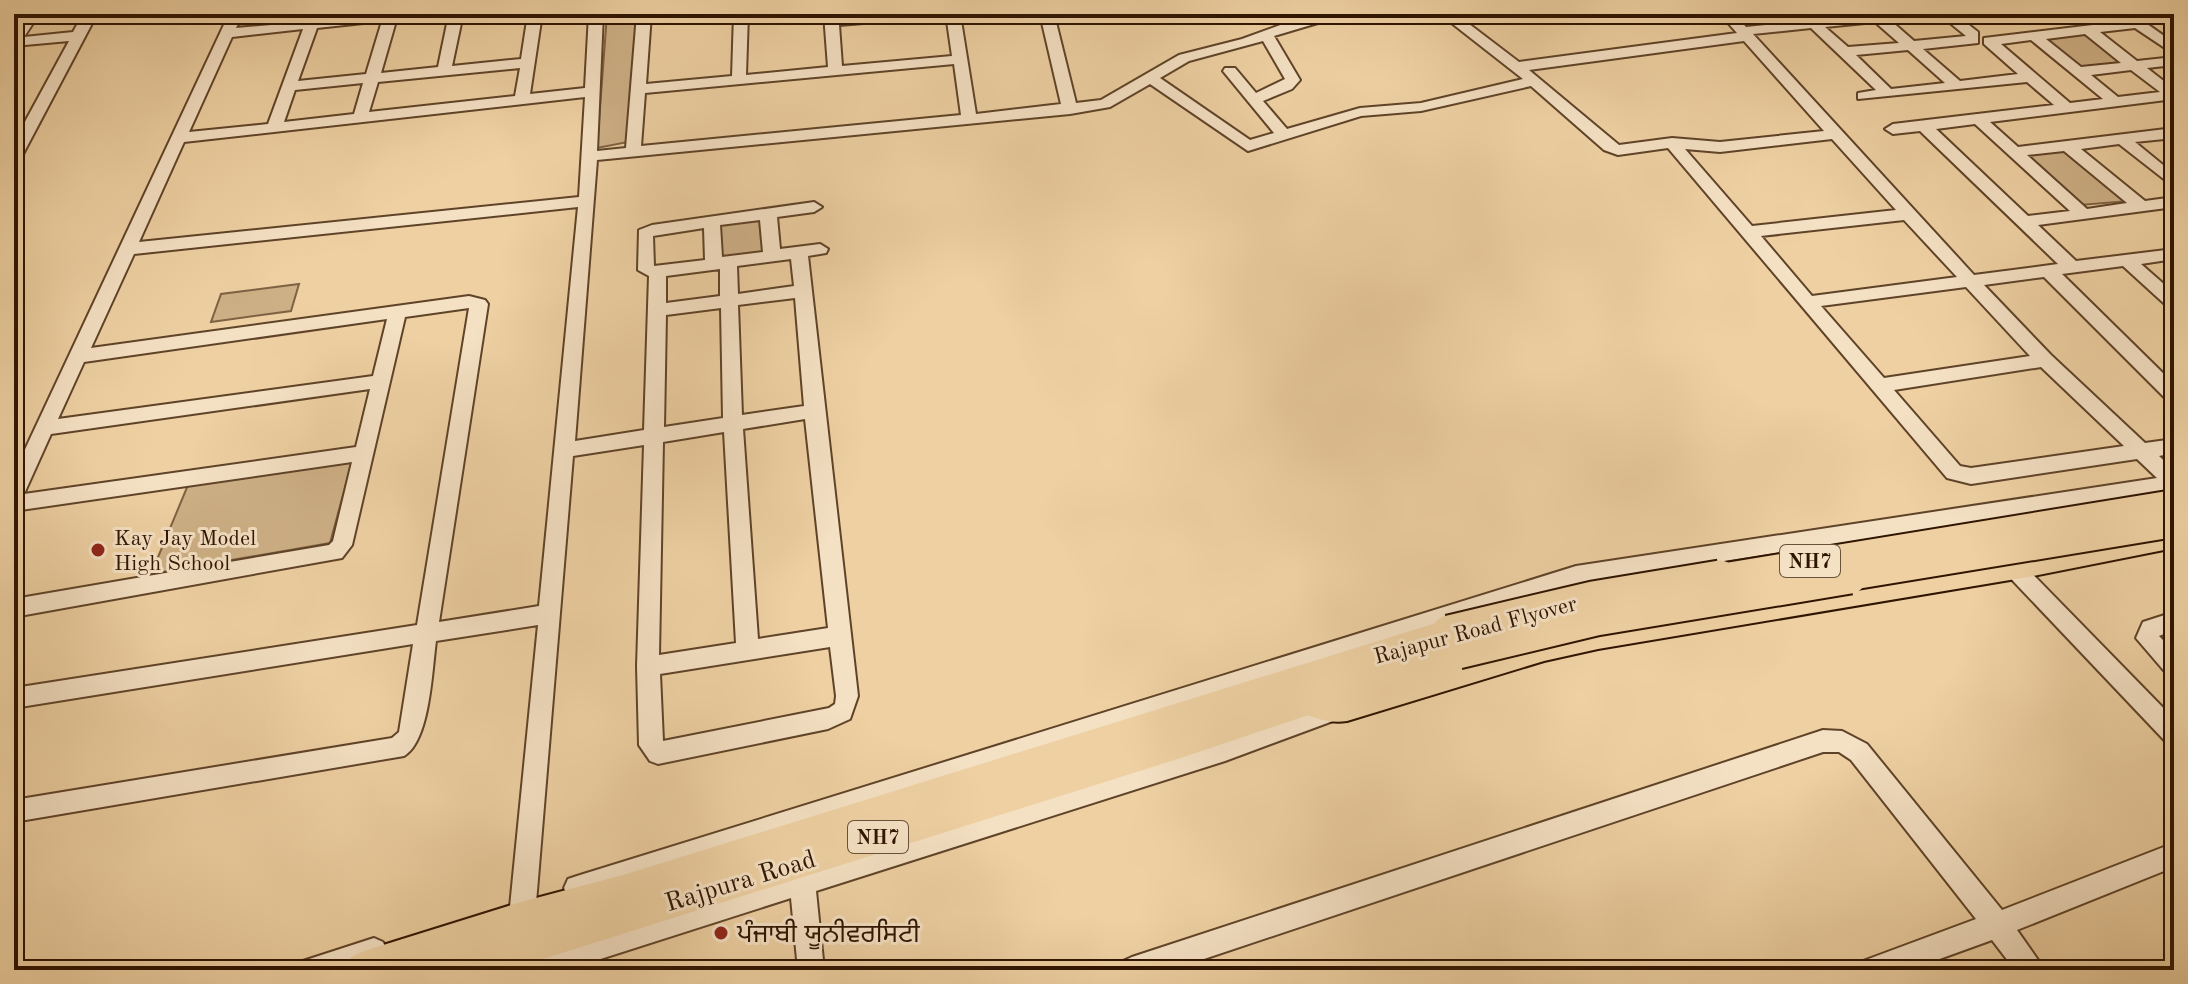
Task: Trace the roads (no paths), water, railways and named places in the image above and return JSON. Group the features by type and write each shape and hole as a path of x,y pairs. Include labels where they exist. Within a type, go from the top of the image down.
{"highway":[{"name":"Rajapur Road Flyover","path":"799,860 1593,598 2174,503"},
{"name":"Rajapur Road Flyover","path":"1319,706 1454,642 2174,524"},
{"name":"Rajpura Road","path":"449,970 623,893 799,860 1319,706"},
{"name":"Rajpura Road","path":"364,970 522,936"}],"main road":[{"path":"1319,706 1598,638 2174,538"}],"street":[{"path":"14,42 32,14"},
{"path":"14,156 90,14"},
{"path":"14,494 236,14"},
{"path":"444,71 456,14"},
{"path":"522,100 535,14"},
{"path":"522,936 547,614 587,201 596,14"},
{"path":"633,151 644,14"},
{"path":"739,80 741,14"},
{"path":"835,71 831,18 925,14"},
{"path":"953,14 969,119"},
{"path":"1047,14 1070,110"},
{"path":"589,156 1070,110 1105,104 1184,58 1318,16 1341,14"},
{"path":"1447,14 1517,67 1609,147 1625,150 1672,143 1707,147 1835,134"},
{"path":"1727,14 2045,360 2145,452 2174,483"},
{"path":"1517,67 1850,17 1910,14"},
{"path":"1845,52 1973,40 1973,35 1946,14"},
{"path":"2124,14 2174,50"},
{"path":"227,33 391,15 360,118"},
{"path":"1878,17 1957,86"},
{"path":"1814,24 1888,94"},
{"path":"2066,108 1989,41 2138,24"},
{"path":"274,128 311,25"},
{"path":"2088,30 2173,95"},
{"path":"1254,99 1287,86 1293,80 1266,34"},
{"path":"14,42 78,36"},
{"path":"2034,36 2115,102"},
{"path":"638,89 961,59"},
{"path":"2078,72 2174,61"},
{"path":"289,86 527,63"},
{"path":"1230,71 1285,136"},
{"path":"1150,77 1243,145 1285,136 1360,112 1421,107 1533,81"},
{"path":"1863,96 2029,77"},
{"path":"179,138 592,92"},
{"path":"1893,129 2173,95"},
{"path":"1978,119 2083,214"},
{"path":"14,127 31,126"},
{"path":"1924,126 2072,267"},
{"path":"2014,152 2173,134"},
{"path":"2122,139 2174,182"},
{"path":"1672,143 1946,468 1963,476 2174,446"},
{"path":"2067,145 2142,207"},
{"path":"127,249 587,201"},
{"path":"2025,222 2174,202"},
{"path":"814,207 652,230 645,234 646,270 658,272 820,249"},
{"path":"768,213 772,257"},
{"path":"1750,232 1908,214"},
{"path":"712,221 730,301 733,424 748,650"},
{"path":"658,272 648,666 651,745 653,750 664,753 841,714 847,696 799,252"},
{"path":"1809,302 2174,254"},
{"path":"2126,260 2174,303"},
{"path":"2047,270 2174,395"},
{"path":"657,310 802,291"},
{"path":"14,811 400,746 410,735 479,304 469,302 398,311 78,356"},
{"path":"14,608 330,555 342,545 398,311"},
{"path":"1878,386 2045,360"},
{"path":"45,428 382,381"},
{"path":"563,450 814,411"},
{"path":"14,503 364,453"},
{"path":"522,936 1576,575 2174,483"},
{"path":"1973,515 2174,735"},
{"path":"2018,564 2174,719"},
{"path":"14,698 547,614"},
{"path":"2174,621 2151,629 2147,638 2174,666"},
{"path":"648,666 840,636"},
{"path":"1132,970 1823,741 1842,742 1859,752 2032,970"},
{"path":"1872,970 1997,925 2174,855"},
{"path":"312,970 522,936 799,860 811,970"}],"place":[{"name":"Kay Jay Model High School","path":"98,550"},
{"name":"ਪੰਜਾਬੀ ਯੂਨੀਵਰਸਿਟੀ","path":"721,933"}]}
